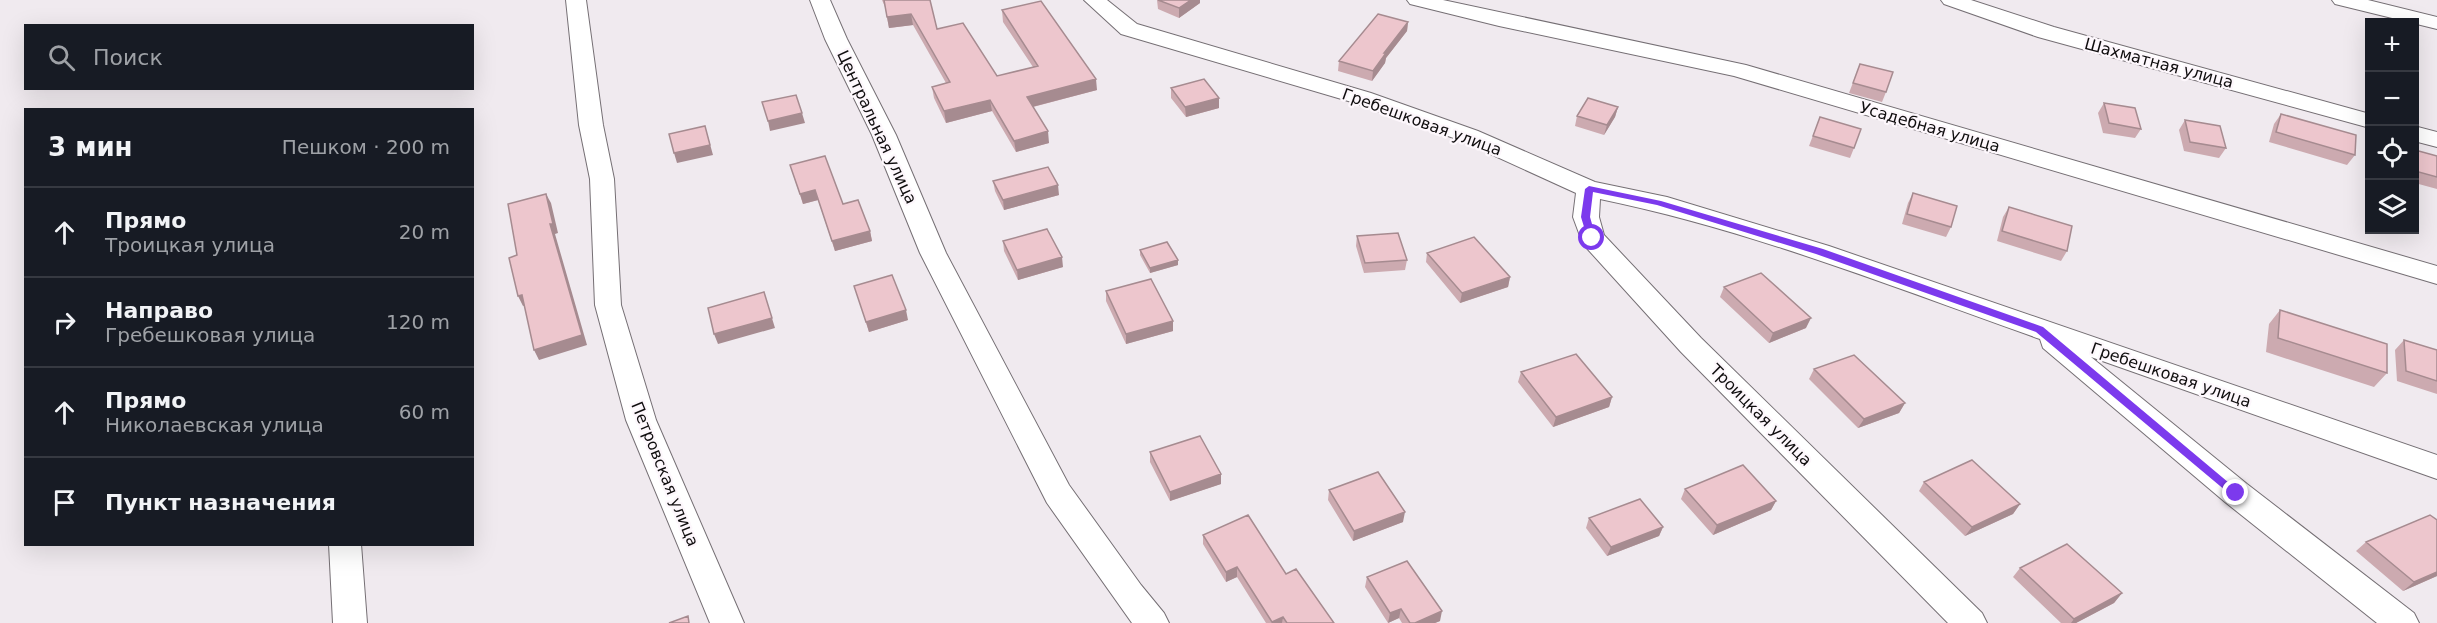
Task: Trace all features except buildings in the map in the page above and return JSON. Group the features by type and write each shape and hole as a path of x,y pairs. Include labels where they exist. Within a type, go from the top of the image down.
{"street":[{"name":"Петровская улица","path":"576,0 591,125 602,179 608,305 641,420 727,623"},
{"name":"Центральная улица","path":"820,0 836,39 884,135 933,253 1058,494 1129,595 1152,623"},
{"name":"Гребешковая улица","path":"1094,0 1129,29 1363,98 1470,136 1589,189 1658,203 1820,252 2437,467"},
{"name":"Усадебная улица","path":"1417,0 1499,20 1738,70 2437,275"},
{"name":"Шахматная улица","path":"1951,0 2046,32 2365,120"},
{"path":"2342,0 2437,23"},
{"path":"2419,135 2437,140"},
{"name":"Троицкая улица","path":"1589,189 1586,217 1592,238 1691,345 1970,623"},
{"path":"2040,330 2236,493 2402,623"},
{"path":"345,546 350,623"}],"route":[{"path":"1592,238 1586,217 1589,189 1658,203 1820,252 2040,330 2236,493"}]}
